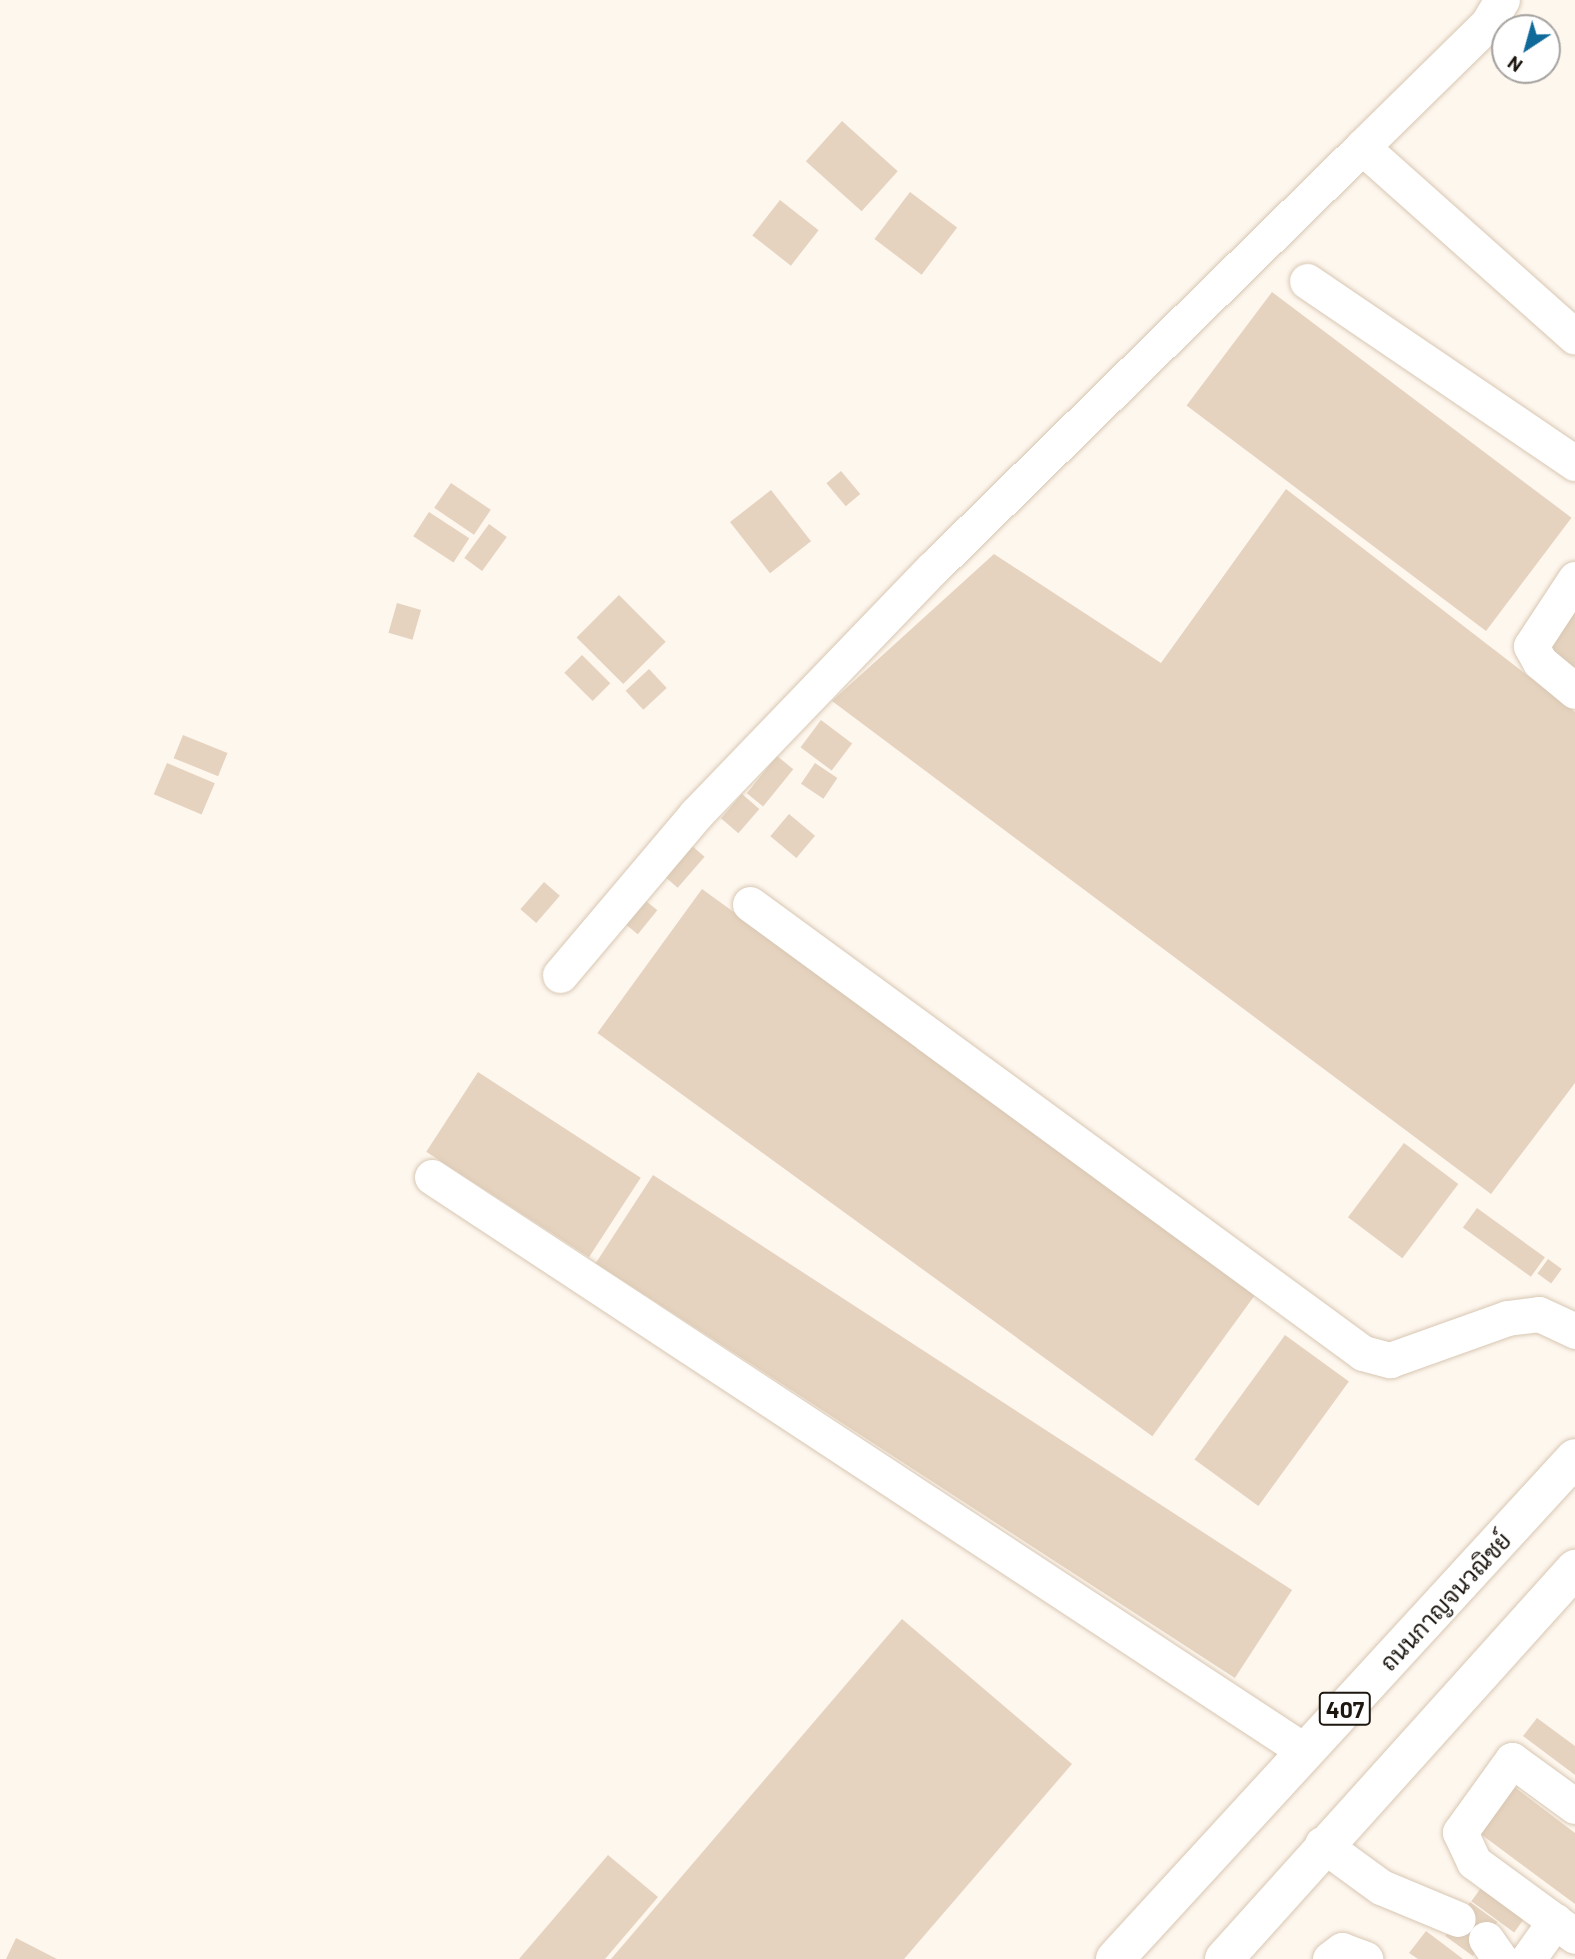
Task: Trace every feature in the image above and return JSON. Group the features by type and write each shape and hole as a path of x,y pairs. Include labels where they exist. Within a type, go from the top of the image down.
{"main road":[{"name":"ถนนกาญจนวณิชย์","path":"1115,1959 1575,1458"},
{"path":"1224,1959 1322,1844 1575,1569"}],"street":[{"path":"560,975 696,814 932,569 1488,23 1502,0"},
{"path":"1362,146 1575,337"},
{"path":"1307,281 1575,463"},
{"path":"1575,579 1531,646 1540,662 1575,691"},
{"path":"750,904 1363,1353 1391,1360 1507,1318 1539,1314 1575,1331"},
{"path":"432,1177 1306,1752"},
{"path":"1528,1959 1565,1928 1474,1862 1460,1832 1512,1760 1575,1806"},
{"path":"1322,1844 1381,1886 1458,1919"},
{"path":"1330,1959 1342,1950 1365,1959"}],"building":[{"path":"842,121 898,171 862,211 806,161"},
{"path":"910,192 957,228 922,275 874,239"},
{"path":"780,200 819,230 791,266 752,235"},
{"path":"1272,292 1571,518 1486,631 1187,405"},
{"path":"841,471 860,494 846,506 826,483"},
{"path":"451,483 491,510 474,535 434,508"},
{"path":"1286,489 1575,712 1575,1083 1491,1194 832,701 994,554 1161,663"},
{"path":"771,490 811,541 770,573 730,522"},
{"path":"429,512 469,538 453,562 413,536"},
{"path":"489,524 507,537 482,571 464,558"},
{"path":"619,595 666,642 623,684 577,637"},
{"path":"397,603 421,610 412,640 388,633"},
{"path":"1575,612 1575,668 1547,646"},
{"path":"582,655 610,683 593,701 564,673"},
{"path":"649,669 667,688 643,710 626,691"},
{"path":"821,720 852,743 832,771 801,747"},
{"path":"183,735 228,753 218,776 174,758"},
{"path":"777,756 793,769 763,807 747,793"},
{"path":"167,763 215,783 202,815 154,794"},
{"path":"815,763 837,778 823,799 801,784"},
{"path":"742,794 759,809 738,833 721,818"},
{"path":"789,814 815,836 796,858 770,836"},
{"path":"691,845 705,857 678,888 664,876"},
{"path":"544,882 560,896 536,923 520,909"},
{"path":"702,889 1257,1292 1152,1436 597,1033"},
{"path":"641,897 657,910 638,934 621,921"},
{"path":"478,1072 641,1178 589,1257 426,1152"},
{"path":"1404,1143 1458,1184 1402,1258 1348,1217"},
{"path":"653,1175 1292,1590 1235,1678 596,1263"},
{"path":"1477,1208 1545,1257 1531,1277 1463,1227"},
{"path":"1548,1259 1562,1269 1551,1284 1537,1274"},
{"path":"1285,1335 1349,1381 1258,1506 1194,1460"},
{"path":"902,1619 1072,1764 904,1959 611,1959"},
{"path":"1537,1718 1575,1746 1575,1775 1523,1736"},
{"path":"1513,1786 1575,1833 1575,1904 1478,1832"},
{"path":"608,1855 658,1897 605,1959 519,1959"},
{"path":"1486,1881 1529,1912 1514,1932 1471,1901"},
{"path":"1470,1902 1498,1922 1473,1956 1445,1936"},
{"path":"1426,1931 1463,1959 1418,1959 1409,1953"},
{"path":"16,1938 57,1959 6,1959"}]}
